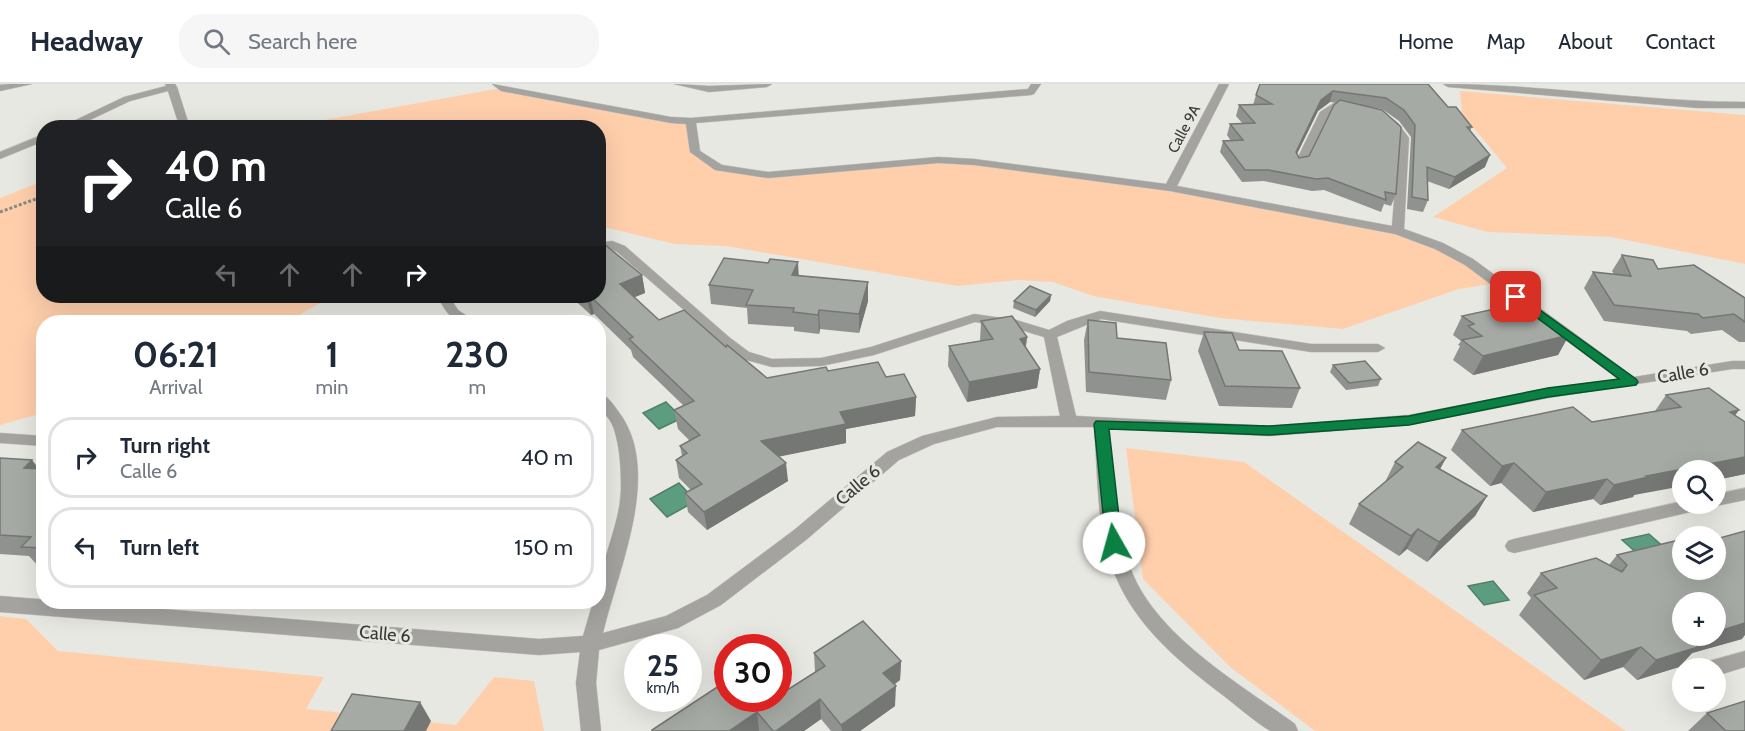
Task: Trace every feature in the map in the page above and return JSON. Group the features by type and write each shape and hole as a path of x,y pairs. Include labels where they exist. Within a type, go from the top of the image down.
{"street":[{"path":"0,88 27,84"},
{"path":"496,84 513,91 671,120 691,121 1031,92 1036,84"},
{"path":"679,84 708,89 767,84"},
{"path":"970,97 971,84"},
{"name":"Calle 9A","path":"1170,188 1224,84"},
{"path":"1448,84 1698,105 1745,105"},
{"path":"81,120 127,99 171,85 182,120"},
{"path":"1698,105 1692,100 1745,98"},
{"path":"1299,165 1324,112 1334,106 1373,111 1395,124 1404,138 1398,231"},
{"path":"691,121 694,152 719,168 768,175 938,160 974,162 1170,188 1398,231 1439,246 1469,262 1631,382"},
{"path":"0,156 36,140"},
{"path":"606,245 612,244 621,249 724,340 744,354 772,363 821,362 874,351 974,318 1016,324 1050,335 1072,324 1100,315 1311,348 1378,348"},
{"path":"448,303 457,315"},
{"path":"1050,335 1069,421"},
{"name":"Calle 6","path":"63,609 539,647 592,643 671,622 714,600 800,535 893,456 928,440 997,422 1069,421 1269,430 1409,420 1548,393 1732,365 1745,365"},
{"path":"606,407 622,429 629,467 628,513 606,592"},
{"path":"1101,424 1114,543 1120,568 1133,594 1155,625 1190,657 1288,731"},
{"path":"0,438 36,440"},
{"path":"1726,498 1745,494"},
{"path":"1514,546 1672,510"},
{"name":"Calle 6","path":"0,604 36,607"},
{"path":"591,731 586,677 601,609"},
{"path":"1726,664 1745,659"}],"path":[{"path":"0,212 36,199"}],"shaded area":[{"path":"501,88 691,121 695,152 719,168 768,175 938,160 1170,188 1398,231 1439,246 1497,283 1459,289 1343,329 1220,318 1093,296 1053,282 1018,280 957,286 726,246 675,244 606,228 606,120 324,120"},
{"path":"1460,91 1745,115 1745,264 1611,237 1488,232 1433,217 1507,168 1462,114"},
{"path":"36,184 36,303 320,303 299,315 36,315 36,415 0,425 0,198"},
{"path":"666,402 682,418 659,429 643,413"},
{"path":"1126,448 1244,462 1626,731 1315,731 1230,667 1143,579"},
{"path":"679,483 696,501 667,517 650,499"},
{"path":"1649,534 1666,549 1639,555 1622,540"},
{"path":"1493,581 1509,600 1484,605 1468,586"},
{"path":"0,616 26,619 58,651 324,677 306,709 456,725 494,677 534,681 544,731 0,731"}],"building":[{"path":"1260,84 1428,84 1448,107 1456,107 1472,127 1467,127 1490,155 1455,177 1427,167 1428,200 1412,197 1415,125 1404,110 1386,98 1333,91 1321,100 1296,152 1299,158 1309,156 1334,105 1340,100 1382,110 1401,127 1396,194 1385,192 1386,200 1328,178 1316,179 1268,170 1245,170 1223,141 1243,140 1230,124 1255,123 1239,105 1272,104 1256,95"},
{"path":"606,246 642,275 620,284 659,320 684,310 726,347 727,345 767,378 826,367 828,371 878,362 886,377 904,374 916,397 840,412 846,424 761,441 786,463 704,512 685,493 702,484 676,460 687,453 680,446 700,435 674,410 694,401 629,339 633,337 597,303 606,303"},
{"path":"1622,255 1653,260 1658,269 1694,265 1745,298 1745,322 1734,314 1703,318 1698,314 1614,305 1593,272 1631,276"},
{"path":"724,258 768,263 770,259 798,262 792,275 868,282 859,314 819,310 818,315 793,312 794,308 746,305 753,290 709,285"},
{"path":"1030,286 1051,295 1036,310 1014,301"},
{"path":"1522,303 1569,335 1483,356 1462,340 1482,336 1468,326 1474,324 1462,316"},
{"path":"1012,316 1027,337 1020,339 1040,369 969,382 949,346 993,339 981,321"},
{"path":"1088,320 1116,323 1117,338 1166,343 1171,380 1089,372"},
{"path":"1204,332 1232,333 1239,350 1282,351 1300,388 1225,386"},
{"path":"1365,361 1381,379 1349,383 1333,365"},
{"path":"1709,388 1739,410 1730,412 1745,422 1745,457 1726,461 1672,460 1672,471 1614,485 1607,479 1546,492 1514,463 1502,466 1462,430 1573,407 1592,422 1681,407 1666,395"},
{"path":"1418,442 1446,458 1436,467 1487,496 1439,542 1418,529 1411,536 1359,504 1403,467 1395,462"},
{"path":"0,458 32,460 24,468 36,469 36,548 21,547 31,537 0,535"},
{"path":"1745,531 1745,623 1726,629 1726,592 1672,592 1672,646 1698,647 1656,660 1641,647 1601,660 1534,595 1557,588 1541,573 1596,558 1622,572 1627,565 1617,555 1672,542 1672,580 1726,580 1726,536"},
{"path":"863,621 901,661 883,673 896,686 841,725 820,699 773,731 757,712 792,712 792,687 825,666 814,653"},
{"path":"714,689 714,712 757,712 729,731 652,731 679,712 702,712 702,697"},
{"path":"352,694 420,702 404,731 331,731"},
{"path":"1745,701 1745,731 1726,731 1707,713 1726,712 1726,707"}],"route":[{"path":"1114,543 1101,424 1269,430 1409,420 1548,393 1631,382 1516,297"}]}
